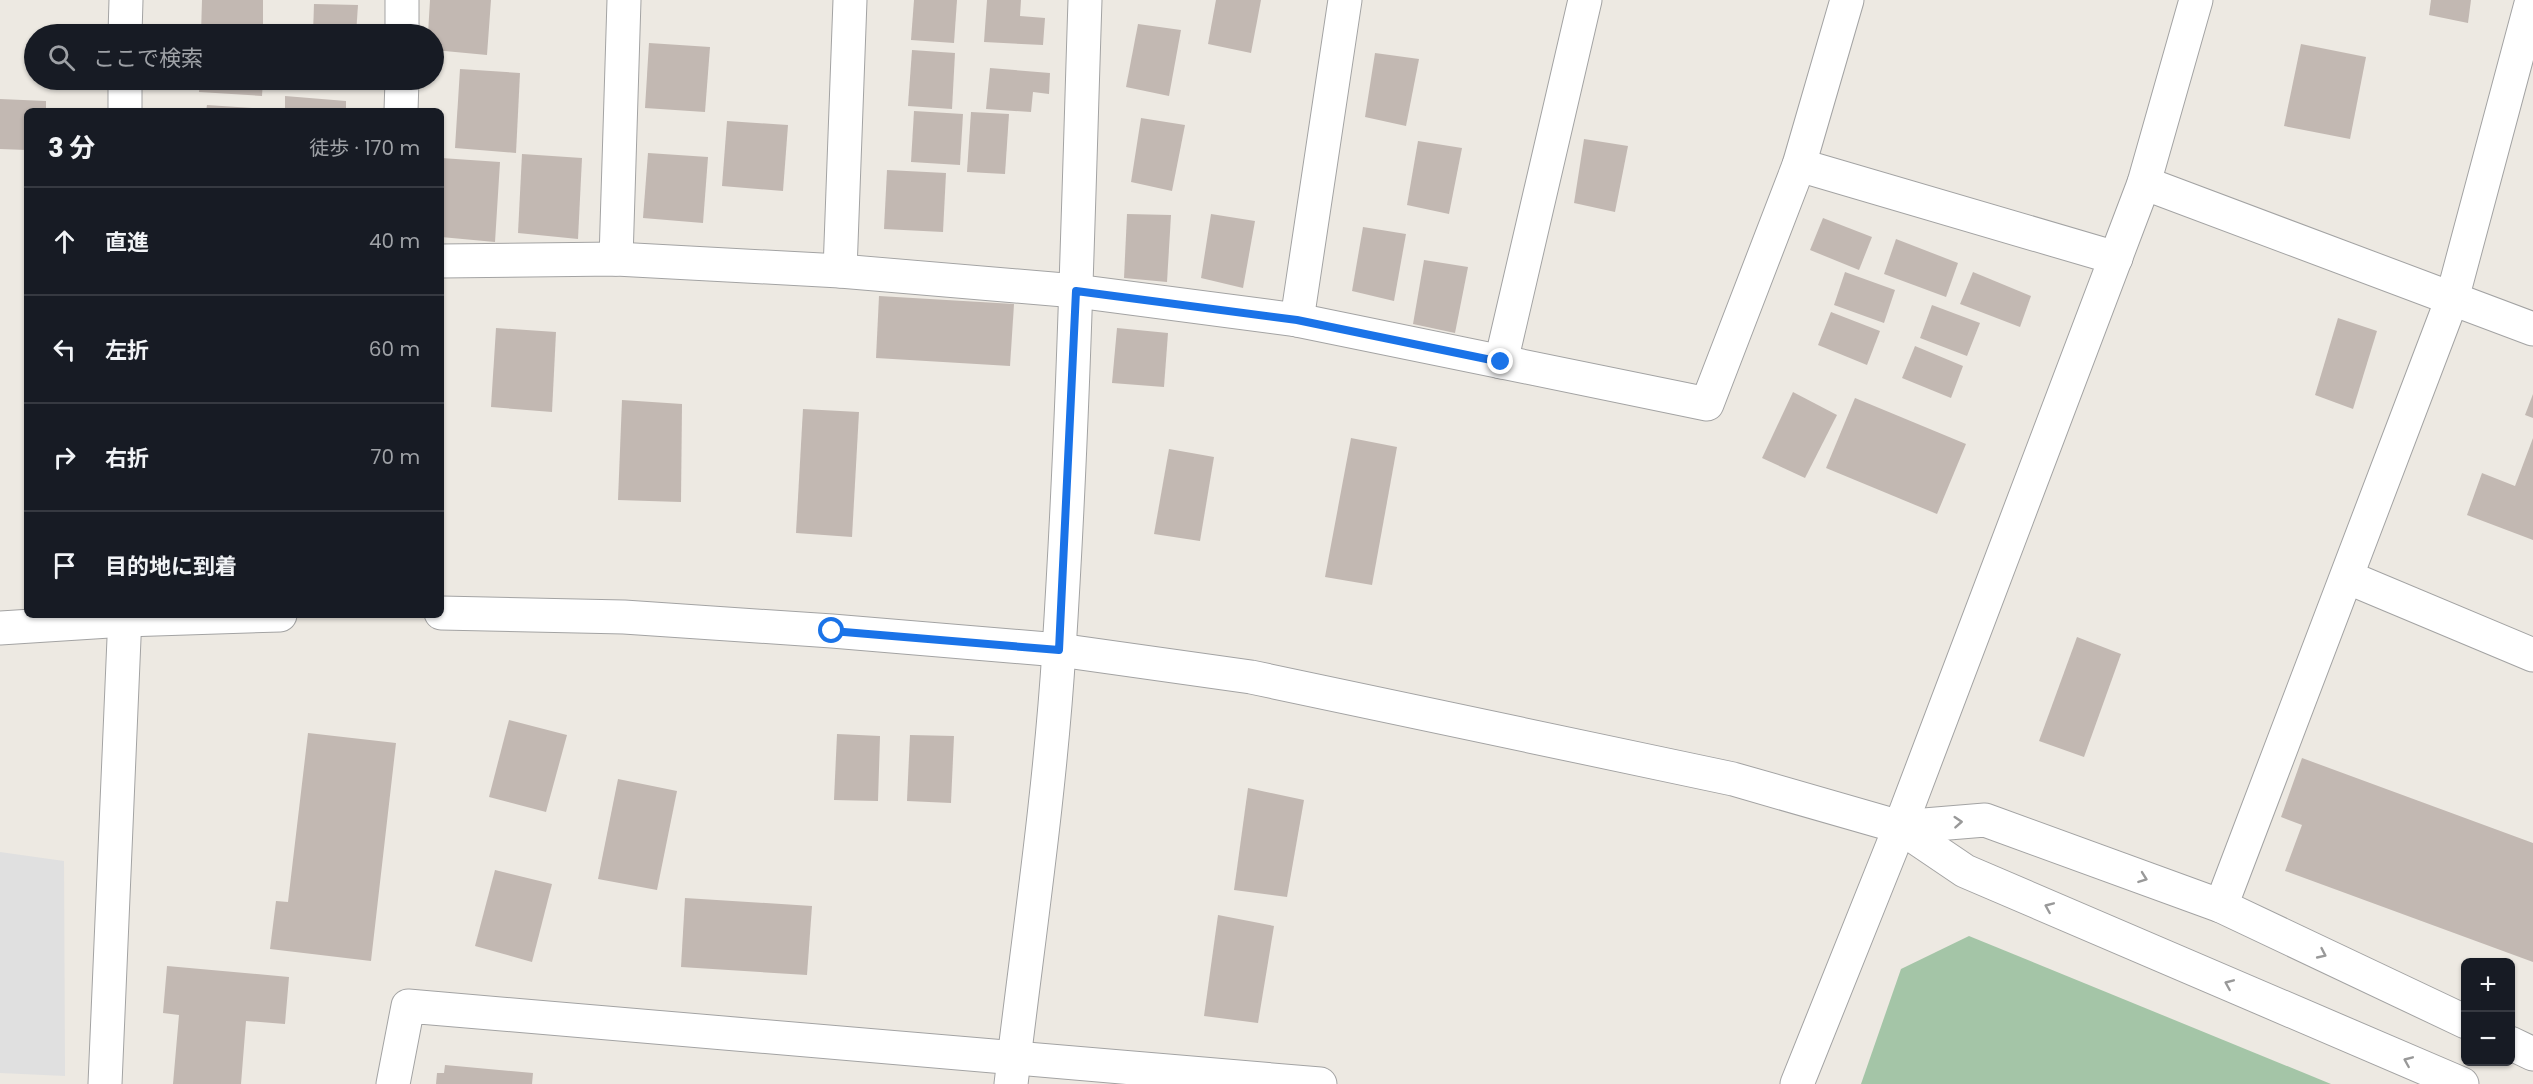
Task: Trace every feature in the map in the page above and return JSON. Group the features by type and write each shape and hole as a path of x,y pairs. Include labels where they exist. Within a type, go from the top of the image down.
{"street":[{"path":"125,24 126,0"},
{"path":"402,0 402,24"},
{"path":"616,259 624,0"},
{"path":"840,271 850,0"},
{"path":"1013,1070 1053,729 1059,650 1076,291 1085,0"},
{"path":"1297,320 1345,0"},
{"path":"1501,362 1585,0"},
{"path":"444,261 616,259 840,271 1076,291 1297,320 1707,404 1799,165 1847,0"},
{"path":"1797,1084 1900,827 2144,183 2196,0"},
{"path":"2221,906 2452,299 2532,0"},
{"path":"125,90 125,108"},
{"path":"401,108 402,90"},
{"path":"1799,165 2116,258"},
{"path":"2144,183 2533,329"},
{"path":"2347,577 2533,656"},
{"path":"444,613 624,617 1059,650 1251,677 1733,779 1900,827 1965,871 2462,1084"},
{"path":"0,628 114,618"},
{"path":"105,1084 125,618"},
{"path":"1900,827 1986,820 2221,906 2461,1020"},
{"path":"393,1084 408,1006 1013,1070 1320,1084"},
{"path":"2515,1045 2533,1054"}],"green space":[{"path":"1969,936 2331,1084 1861,1084 1901,969"}],"shaded area":[{"path":"0,852 64,861 65,1076 0,1073"}],"building":[{"path":"202,0 263,0 263,24 201,24"},
{"path":"430,0 491,0 487,55 444,51 444,24 429,24"},
{"path":"914,0 957,0 954,43 911,40"},
{"path":"987,0 1021,0 1020,16 1045,18 1043,45 984,42"},
{"path":"1216,0 1261,0 1251,53 1208,44"},
{"path":"2431,0 2471,0 2468,23 2429,15"},
{"path":"314,4 358,5 357,24 313,24"},
{"path":"1138,24 1181,30 1169,96 1126,87"},
{"path":"649,43 710,47 705,112 645,108"},
{"path":"2301,44 2366,57 2350,139 2284,126"},
{"path":"912,50 955,53 952,109 908,106"},
{"path":"1375,53 1419,59 1406,126 1365,117"},
{"path":"990,68 1050,73 1049,94 1033,92 1031,112 986,109"},
{"path":"460,69 520,73 516,153 455,148"},
{"path":"199,90 262,90 262,96 199,92"},
{"path":"285,96 346,101 346,108 285,108"},
{"path":"0,99 46,101 46,108 24,108 24,150 0,149"},
{"path":"207,105 252,108 206,108"},
{"path":"914,111 963,114 960,165 911,162"},
{"path":"971,112 1009,114 1005,174 967,172"},
{"path":"1141,118 1185,125 1172,191 1131,182"},
{"path":"727,121 788,125 783,191 722,186"},
{"path":"1584,139 1628,146 1615,212 1574,203"},
{"path":"1418,141 1462,148 1449,214 1407,205"},
{"path":"648,153 708,157 703,223 643,218"},
{"path":"522,154 582,158 578,239 518,233"},
{"path":"444,158 500,162 495,242 444,237"},
{"path":"887,170 946,173 943,232 884,229"},
{"path":"1127,214 1171,215 1167,282 1124,278"},
{"path":"1211,214 1255,221 1243,288 1201,278"},
{"path":"1823,218 1872,237 1859,270 1810,250"},
{"path":"1363,227 1406,234 1394,301 1352,291"},
{"path":"1896,239 1958,263 1946,297 1884,274"},
{"path":"1424,260 1468,267 1455,333 1413,324"},
{"path":"1845,272 1895,290 1884,323 1834,305"},
{"path":"1973,272 2031,296 2020,327 1960,304"},
{"path":"879,296 1014,304 1010,366 876,358"},
{"path":"1932,305 1980,323 1967,356 1920,338"},
{"path":"1831,312 1880,331 1867,365 1818,345"},
{"path":"2338,318 2377,331 2353,409 2315,395"},
{"path":"496,328 556,332 552,412 491,407"},
{"path":"1117,328 1168,333 1164,387 1112,383"},
{"path":"1915,346 1963,366 1951,398 1902,378"},
{"path":"1793,392 1837,415 1805,478 1762,458"},
{"path":"2533,394 2533,418 2525,415"},
{"path":"1855,398 1966,444 1937,514 1826,468"},
{"path":"622,400 682,404 681,502 618,500"},
{"path":"803,409 859,412 852,537 796,533"},
{"path":"1351,438 1397,447 1372,585 1325,577"},
{"path":"2533,438 2533,540 2467,515 2482,473 2515,486"},
{"path":"1169,449 1214,457 1200,541 1154,534"},
{"path":"2077,637 2121,654 2084,757 2039,741"},
{"path":"509,720 567,735 546,812 489,797"},
{"path":"308,733 396,743 371,961 270,949 276,901 288,902"},
{"path":"837,734 880,736 878,801 834,800"},
{"path":"910,735 954,736 951,803 907,801"},
{"path":"2302,758 2533,843 2533,962 2285,871 2302,825 2281,817"},
{"path":"618,779 677,791 657,890 598,879"},
{"path":"1248,788 1304,800 1287,897 1234,890"},
{"path":"495,870 552,884 532,962 475,946"},
{"path":"685,898 812,906 807,975 681,967"},
{"path":"1218,915 1274,926 1258,1023 1204,1016"},
{"path":"167,966 289,977 285,1024 246,1021 241,1084 173,1084 179,1015 163,1013"},
{"path":"445,1065 533,1073 532,1084 436,1084 437,1073 444,1073"}],"route":[{"path":"832,631 1059,650 1076,291 1297,320 1501,362"}]}
